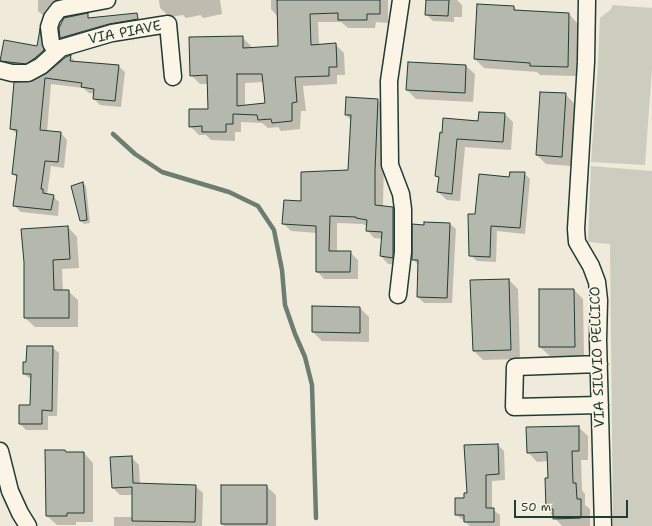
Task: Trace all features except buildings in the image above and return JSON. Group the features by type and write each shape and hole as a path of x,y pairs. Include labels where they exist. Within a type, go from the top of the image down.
{"street":[{"path":"56,52 51,43 49,27 52,18 59,9 107,0"},
{"path":"398,295 403,252 403,209 401,194 390,164 389,81 401,0"},
{"name":"VIA SILVIO PELLICO","path":"587,0 586,62 576,229 577,242 591,266 597,282 599,300 603,526"},
{"name":"VIA PIAVE","path":"0,70 12,73 28,73 41,66 61,48 112,33 168,24 173,77"},
{"path":"600,364 515,367 514,408 600,406"},
{"path":"0,451 10,491 28,526"}],"shaded area":[{"path":"613,5 652,8 652,68 645,165 591,162 600,18 610,10"},
{"path":"591,166 652,171 652,526 613,526 610,244 588,242"}],"waterway":[{"path":"113,134 135,154 162,172 229,192 258,206 274,230 282,270 285,305 305,357 312,385 316,518"}]}
